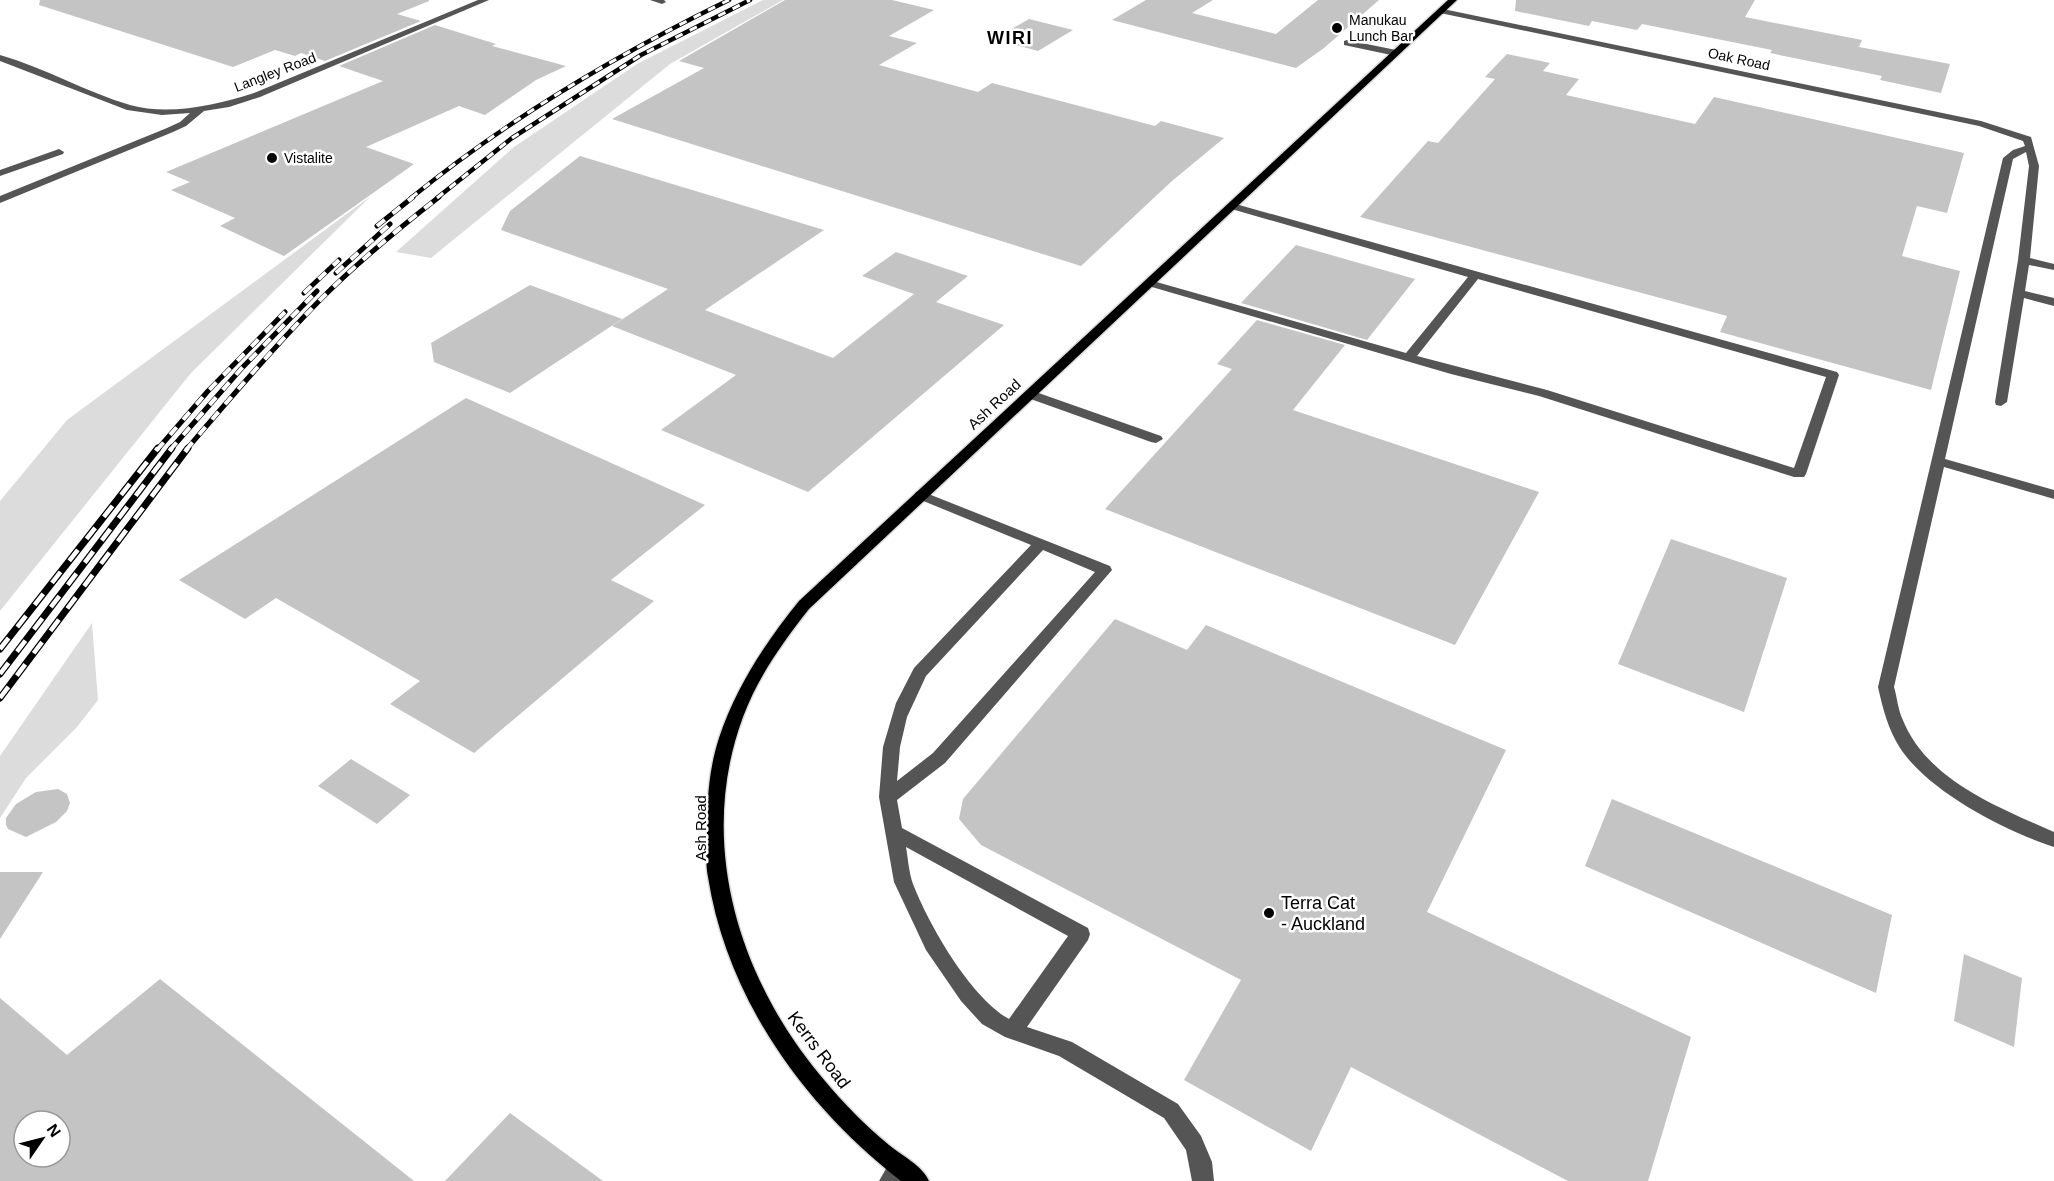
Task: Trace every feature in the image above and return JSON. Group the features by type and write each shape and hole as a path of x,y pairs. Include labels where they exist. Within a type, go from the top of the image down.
{"main road":[{"name":"Ash Road","path":"726,916 717,876 715,792 736,713 754,672 776,637 804,605 1448,5"},
{"name":"Kerrs Road","path":"726,916 743,966 766,1017 838,1112 895,1174 918,1181"}],"street":[{"name":"Langley Road","path":"0,58 130,108 162,112 201,108 229,104 257,95 485,0"},
{"name":"Oak Road","path":"1435,0 1448,5 1981,124 2029,143"},
{"path":"1347,43 1396,53"},
{"path":"0,200 170,130 183,124 201,108"},
{"path":"2001,402 2024,260 2034,166 2029,143 2008,158 1886,687 1888,708 1902,741 1932,774 1995,813 2054,840"},
{"path":"0,173 59,152"},
{"path":"1149,283 1409,358 1543,393 1799,474 1833,375 1232,206"},
{"path":"2024,260 2054,267"},
{"path":"1409,358 1475,274"},
{"path":"2018,293 2054,302"},
{"path":"1030,394 1156,439"},
{"path":"1938,460 2054,495"},
{"path":"888,797 939,758 1105,570 921,495"},
{"path":"1040,544 920,672 895,727 889,756 888,797 903,882 933,944 968,995 989,1018 1012,1031 1065,1049 1171,1111 1191,1138 1199,1157 1203,1181"},
{"path":"894,832 1081,934 1012,1031"}],"shaded area":[{"path":"763,0 783,0 670,64 431,258 396,252 514,147 637,64"},
{"path":"371,196 191,373 0,611 0,501 67,420"},
{"path":"92,623 98,700 77,727 26,778 0,818 0,756"}],"building":[{"path":"40,0 429,1 397,14 421,21 325,61 301,53 295,56 275,50 233,67 39,5"},
{"path":"785,0 892,0 934,10 889,36 917,43 879,65 978,92 992,83 1155,126 1161,121 1224,138 1172,181 1081,266 612,119 704,68 679,61"},
{"path":"1146,0 1213,0 1192,13 1276,34 1318,0 1379,0 1324,48 1296,68 1112,20"},
{"path":"1516,0 1755,0 1745,17 1862,40 1859,47 1950,64 1941,93 1880,80 1882,76 1770,53 1772,50 1642,24 1637,30 1592,21 1589,26 1515,11"},
{"path":"1029,19 1073,30 1038,51 994,39"},
{"path":"435,25 496,44 492,46 566,66 536,80 485,115 459,106 366,147 414,164 284,256 220,226 235,218 171,190 190,182 166,172 383,81 339,66"},
{"path":"1507,54 1550,63 1543,71 1579,79 1566,95 1695,124 1714,97 1964,153 1947,213 1917,206 1902,256 1960,271 1931,390 1720,332 1727,316 1360,217 1428,141 1438,143 1495,79 1485,77"},
{"path":"580,156 824,230 705,310 833,358 914,294 862,276 896,252 968,276 936,302 1004,325 808,492 661,430 736,375 612,326 668,289 501,230 510,211"},
{"path":"1296,245 1415,279 1367,340 1241,303"},
{"path":"530,285 622,319 510,393 434,362 431,343"},
{"path":"1257,320 1345,345 1293,410 1539,492 1455,645 1105,509 1232,369 1217,364"},
{"path":"466,398 705,505 611,580 654,601 474,753 390,704 420,681 276,598 245,619 179,580"},
{"path":"1671,539 1787,578 1744,712 1618,664"},
{"name":"Terra Cat - Auckland","path":"1115,619 1187,650 1206,625 1506,750 1427,912 1691,1037 1648,1181 1568,1181 1351,1067 1311,1151 1184,1080 1241,980 981,845 959,819 963,799"},
{"path":"351,759 410,795 377,824 318,786"},
{"path":"58,789 67,794 70,803 67,811 56,822 26,837 8,829 6,818 16,804 36,792"},
{"path":"1612,799 1892,915 1876,993 1585,866"},
{"path":"0,872 43,872 0,939"},
{"path":"1964,954 2022,978 2014,1047 1954,1021"},
{"path":"160,979 414,1181 0,1181 0,998 67,1055"},
{"path":"510,1113 603,1181 445,1181"}],"railway":[{"path":"411,198 486,141 564,90 645,43 729,0"},
{"path":"437,198 512,138 641,55 750,0"},
{"path":"377,226 413,197"},
{"path":"186,450 252,373 321,299 378,246 439,197"},
{"path":"336,273 390,224"},
{"path":"304,293 339,260"},
{"path":"170,450 241,369 317,291"},
{"path":"157,450 208,391 285,312"},
{"path":"0,649 158,448"},
{"path":"0,674 172,448"},
{"path":"0,698 188,448"}],"place":[{"name":"Manukau Lunch Bar","path":"1337,28"},
{"name":"Vistalite","path":"272,158"},
{"name":"Terra Cat - Auckland","path":"1269,913"}],"district":[{"name":"WIRI","path":"1010,38"}]}
